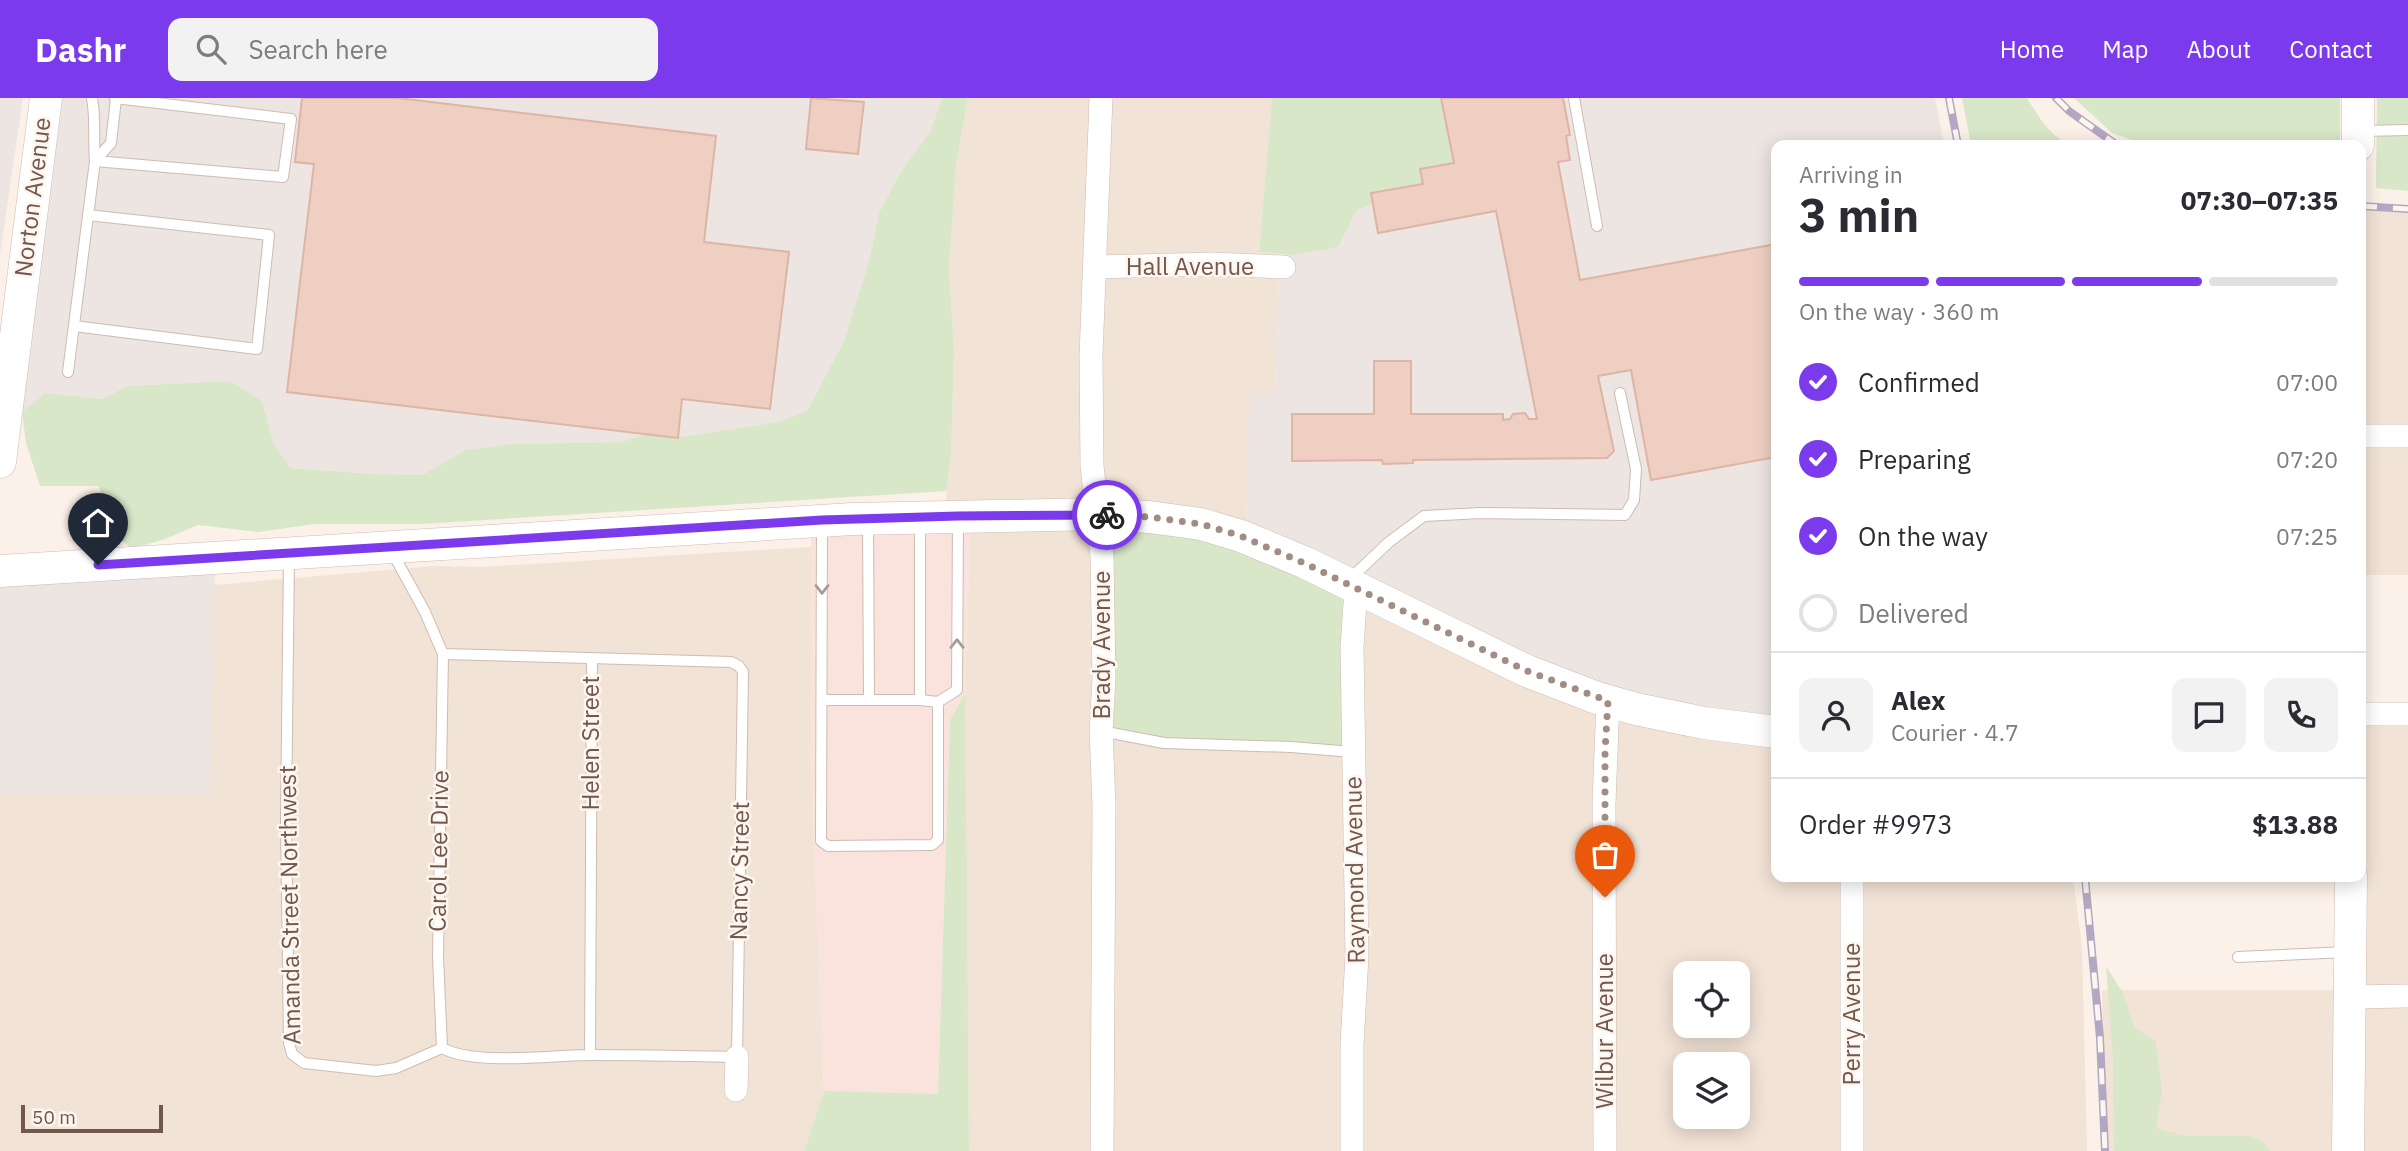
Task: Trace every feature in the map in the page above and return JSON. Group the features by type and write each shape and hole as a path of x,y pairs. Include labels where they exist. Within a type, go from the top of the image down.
{"street":[{"name":"Norton Avenue","path":"0,463 15,304 46,98"},
{"name":"Brady Avenue","path":"1101,98 1091,356 1092,466 1102,556 1104,679 1101,731 1104,805 1102,1151"},
{"path":"2358,98 2358,138"},
{"name":"Hall Avenue","path":"1095,267 1212,264 1284,267"},
{"path":"2366,436 2408,436"},
{"path":"0,571 822,520 1098,514 1149,517 1201,524 1241,536 1306,564 1527,671 1608,701 1703,723 1771,731"},
{"name":"Raymond Avenue","path":"1351,586 1357,955 1352,1045 1352,1151"},
{"name":"Wilbur Avenue","path":"1605,1151 1604,803 1608,701"},
{"path":"2366,715 2408,714"},
{"name":"Perry Avenue","path":"1852,882 1852,1151"},
{"path":"2348,1151 2351,882"},
{"path":"2350,997 2408,996"},
{"path":"736,1090 737,1057"}],"lane":[{"path":"68,372 95,161 92,98"},
{"path":"1574,98 1597,226"},
{"path":"115,99 291,119 283,177 95,161 111,144 115,99"},
{"path":"2358,138 2408,130"},
{"path":"74,326 257,349 269,236 88,215"},
{"path":"1351,586 1389,541 1424,516 1481,513 1625,515 1634,500 1636,469 1620,393"},
{"path":"822,700 938,702 957,690 958,516"},
{"path":"920,517 920,700"},
{"path":"868,518 869,700"},
{"path":"822,520 821,841 828,846 932,845 938,840 938,702"},
{"path":"389,546 425,612 443,654"},
{"name":"Amanda Street Northwest","path":"289,554 286,817 289,1042 292,1054 304,1063 376,1071 396,1068 442,1048"},
{"name":"Helen Street","path":"443,654 592,660 590,1055"},
{"name":"Carol Lee Drive","path":"442,1048 438,957 443,654"},
{"name":"Nancy Street","path":"592,660 731,662 743,672 737,1057"},
{"path":"1101,731 1164,743 1353,752"},
{"path":"2238,957 2350,952"},
{"path":"442,1048 453,1054 487,1057 737,1057"}],"shaded area":[{"path":"0,98 23,98 0,255"},
{"path":"57,98 942,98 930,132 900,173 879,213 870,258 844,341 807,411 778,422 673,438 646,435 622,442 515,444 444,464 422,475 291,468 274,445 262,401 230,381 127,386 103,399 45,393 22,412"},
{"path":"968,98 1272,98 1259,252 1278,254 1275,395 1250,393 1247,530 947,507 954,352 949,268 956,165"},
{"path":"1441,98 1935,98 1943,140 1771,140 1771,719 1731,719 1586,681 1247,530 1249,393 1275,395 1278,254 1295,255 1338,247 1357,210 1371,193 1422,184 1420,169 1454,162"},
{"path":"2366,207 2408,211 2408,575 2366,575"},
{"path":"1098,514 1356,589 1771,730 1771,882 2074,882 2082,947 2087,1151 969,1151 964,721 971,516"},
{"path":"971,521 965,694 950,720 938,1095 824,1091 811,763 811,530"},
{"path":"811,547 811,763 824,1091 804,1151 0,1151 0,793 209,793 214,585 435,566 482,567"},
{"path":"215,562 210,793 0,793 0,577"},
{"path":"2366,714 2408,714 2408,1151 2106,1151 2102,990 2349,990 2360,882 2366,882"}],"green space":[{"path":"942,98 968,98 956,165 949,268 954,352 951,456 946,491 422,524 315,524 258,532 198,525 131,549 107,526 99,486 40,486 26,443 22,412 45,393 103,399 127,386 230,381 262,401 274,445 291,468 375,474 422,475 466,450 515,444 622,442 646,434 673,438 778,422 807,411 844,341 870,258 879,213 900,173 930,132"},
{"path":"1272,98 1441,98 1454,163 1421,169 1423,184 1371,193 1372,204 1357,210 1338,247 1295,255 1259,252"},
{"path":"1962,98 2027,98 2040,119 2062,140 1970,140"},
{"path":"2074,98 2340,98 2340,140 2132,140 2112,133"},
{"path":"2377,98 2408,98 2408,191 2376,188"},
{"path":"1105,521 1200,531 1350,591 1346,746 1165,738 1105,728"},
{"path":"965,694 969,1151 804,1151 824,1091 938,1094 950,720"},
{"path":"2106,966 2123,993 2134,1027 2156,1042 2162,1090 2156,1128 2185,1136 2248,1136 2263,1141 2269,1151 2114,1151 2113,1060"}],"building":[{"path":"302,98 398,98 716,136 704,242 789,252 770,409 682,399 678,438 287,392 314,164 295,162"},
{"path":"811,98 864,102 858,154 806,149"},
{"path":"1441,98 1563,98 1570,135 1566,136 1570,160 1558,162 1580,280 1771,245 1771,458 1651,480 1631,370 1598,376 1614,451 1607,458 1413,460 1413,463 1383,464 1382,460 1292,461 1292,414 1374,414 1374,361 1411,361 1411,414 1503,414 1503,420 1510,419 1513,414 1525,413 1529,419 1537,419 1496,211 1378,233 1371,193 1423,184 1420,169 1454,163"}],"railway":[{"path":"1949,98 1957,140"},
{"path":"2056,98 2069,111 2110,140"},
{"path":"2366,206 2408,209"},
{"path":"2085,882 2100,1038 2105,1151"}],"way so far":[{"path":"1107,515 1201,524 1241,536 1306,564 1527,671 1608,701 1604,803 1605,897"}],"route":[{"path":"98,565 822,520 1107,515"}]}
